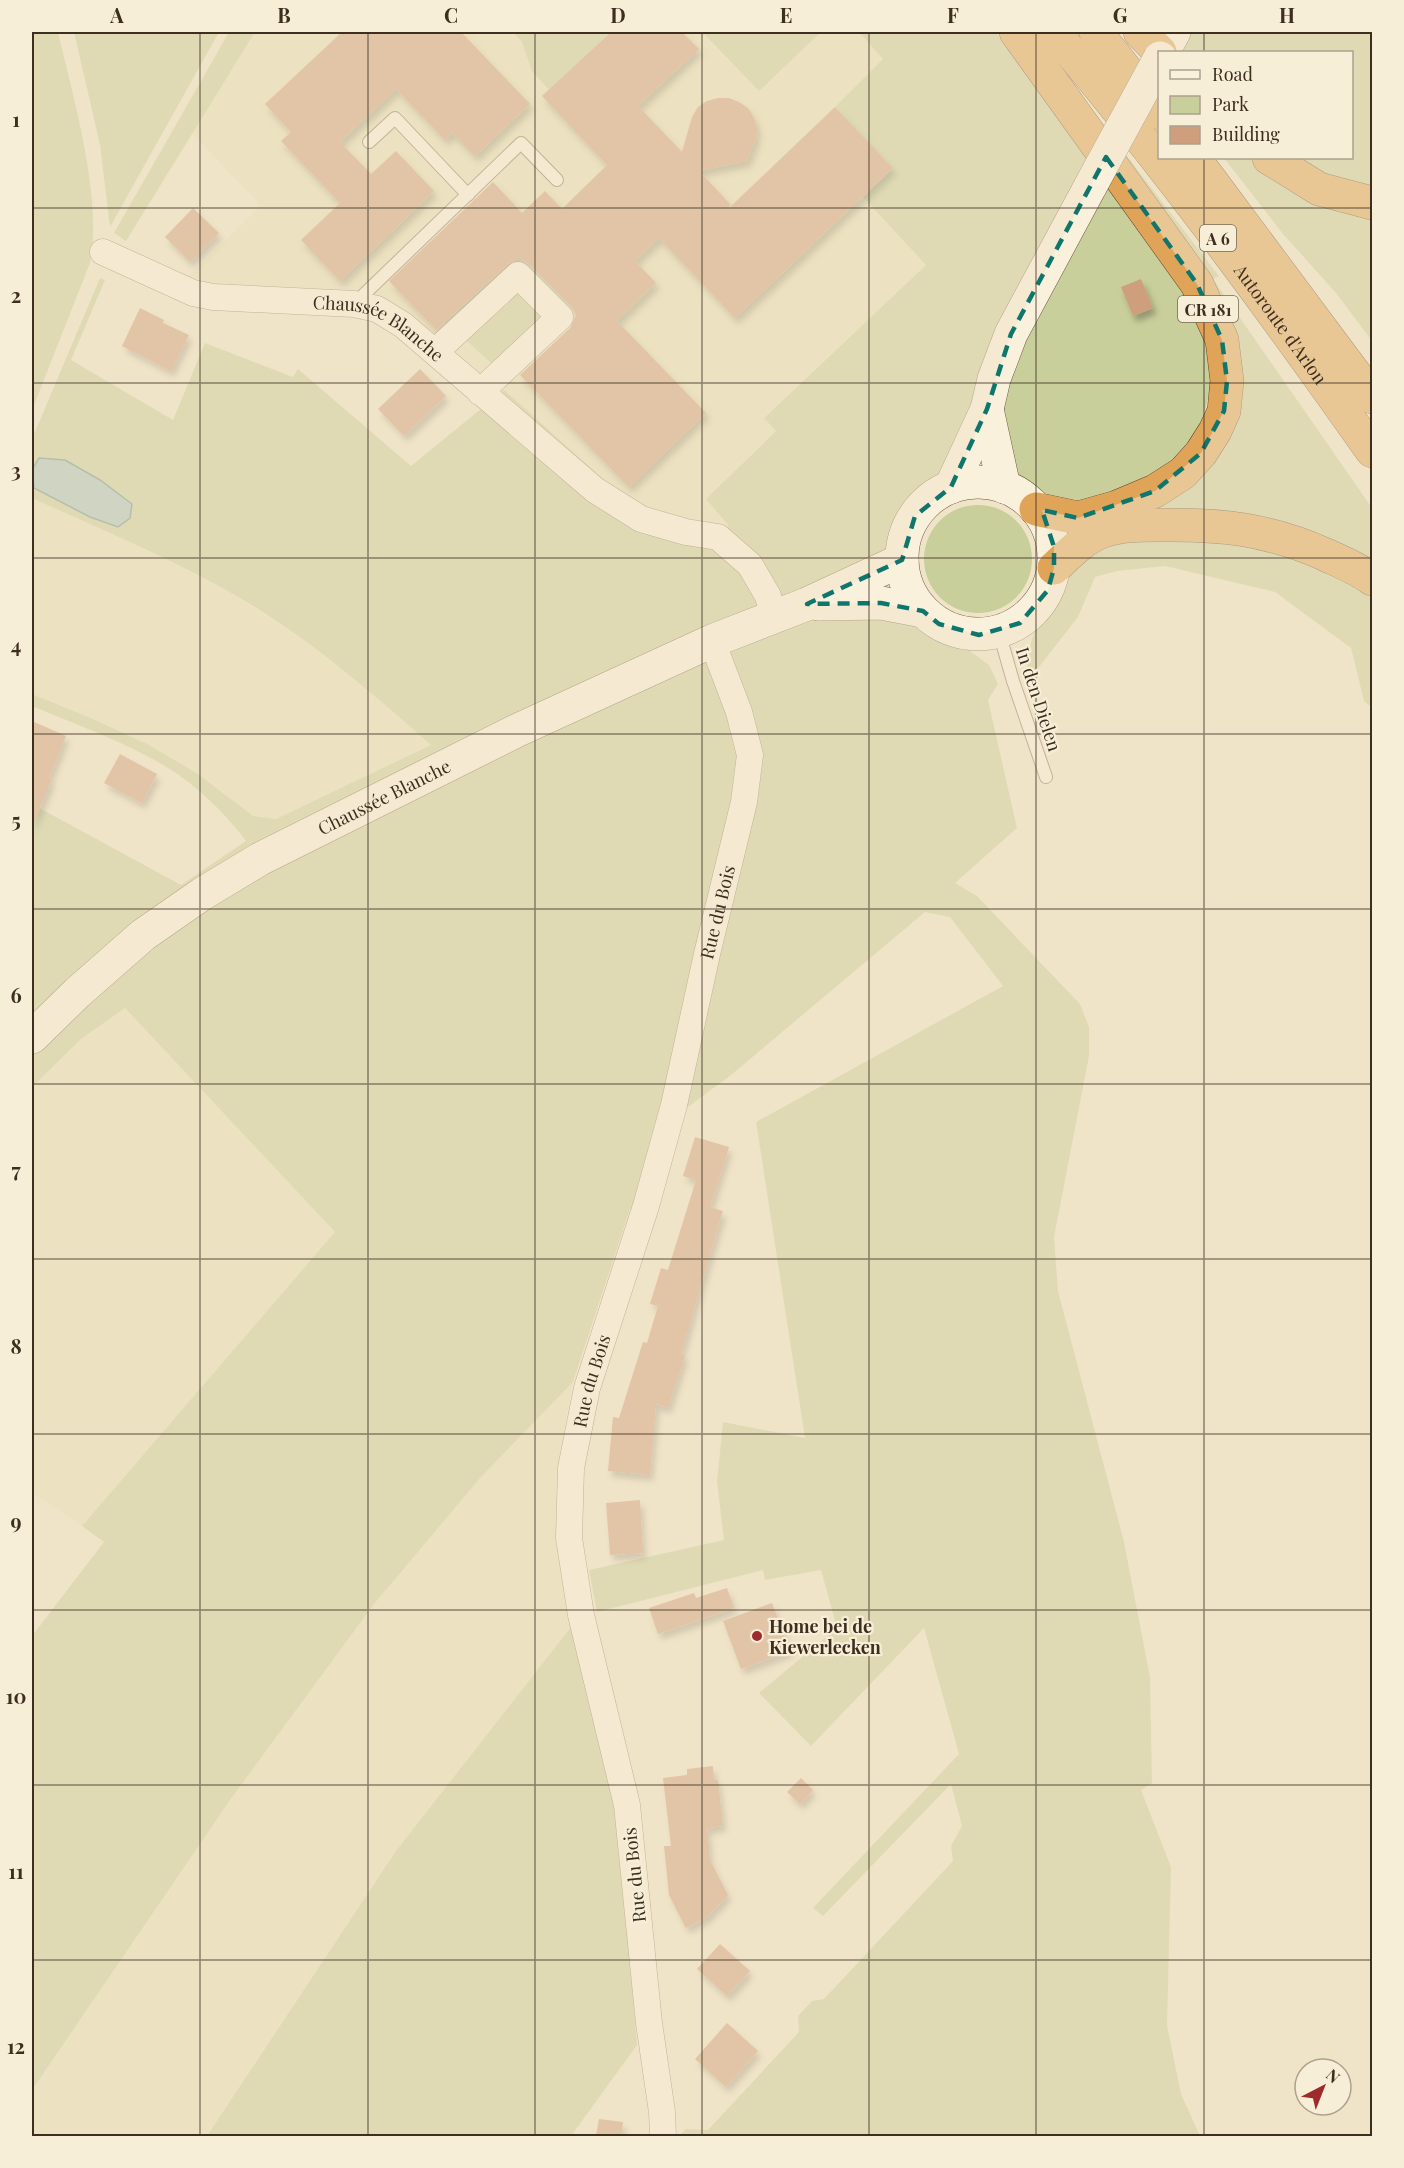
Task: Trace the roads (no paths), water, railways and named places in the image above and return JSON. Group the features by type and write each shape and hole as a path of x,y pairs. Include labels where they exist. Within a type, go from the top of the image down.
{"highway":[{"name":"CR 181","path":"1016,32 1197,284 1222,340 1227,381 1224,411 1215,431 1201,453 1183,473 1155,491 1117,507 1078,518 1036,509"},
{"name":"Autoroute d'Arlon","path":"1054,32 1196,209 1372,451"},
{"path":"1096,32 1158,110"},
{"path":"1140,32 1160,51"},
{"name":"Autoroute d'Arlon","path":"1195,159 1372,397"},
{"path":"1271,159 1319,189 1372,203"},
{"path":"1054,568 1078,546 1100,532 1130,526 1200,524 1249,529 1296,542 1359,569 1372,579"}],"main road":[{"path":"1162,51 1174,32"},
{"path":"951,487 987,410 994,379 1011,334 1158,62"},
{"path":"987,410 1004,487"},
{"path":"969,483 987,483 1004,487 1022,496 1036,509 1048,526 1054,547 1054,568 1048,590 1036,608 1020,623 999,632 979,635 958,632 939,624 923,611 912,596 905,578 902,560 905,537 915,516 931,499 951,487 969,483"},
{"name":"Chaussée Blanche","path":"32,1037 76,993 143,935 202,894 260,860 519,730 712,640 807,604 902,560"},
{"path":"807,604 881,603 923,611"}],"street":[{"name":"Chaussée Blanche","path":"103,252 193,293 213,297 354,304 377,309 403,325 595,490 641,519 686,532 718,537 750,564 768,596 774,617"},
{"path":"435,352 518,275 560,317 480,392"},
{"name":"Rue du Bois","path":"663,2136 627,1805 581,1615 569,1538 571,1468 587,1388 646,1206 674,1105 707,954 744,802 750,755 740,712 712,640"}],"lane":[{"path":"369,142 395,118 468,195"},
{"path":"354,304 521,143 557,180"},
{"name":"In den Dielen","path":"999,632 1046,777"}],"water":[{"path":"39,458 65,460 100,480 132,504 130,518 118,527 90,517 34,488 32,470"}],"place":[{"name":"Home bei de Kiewerlecken","path":"757,1636"}]}
